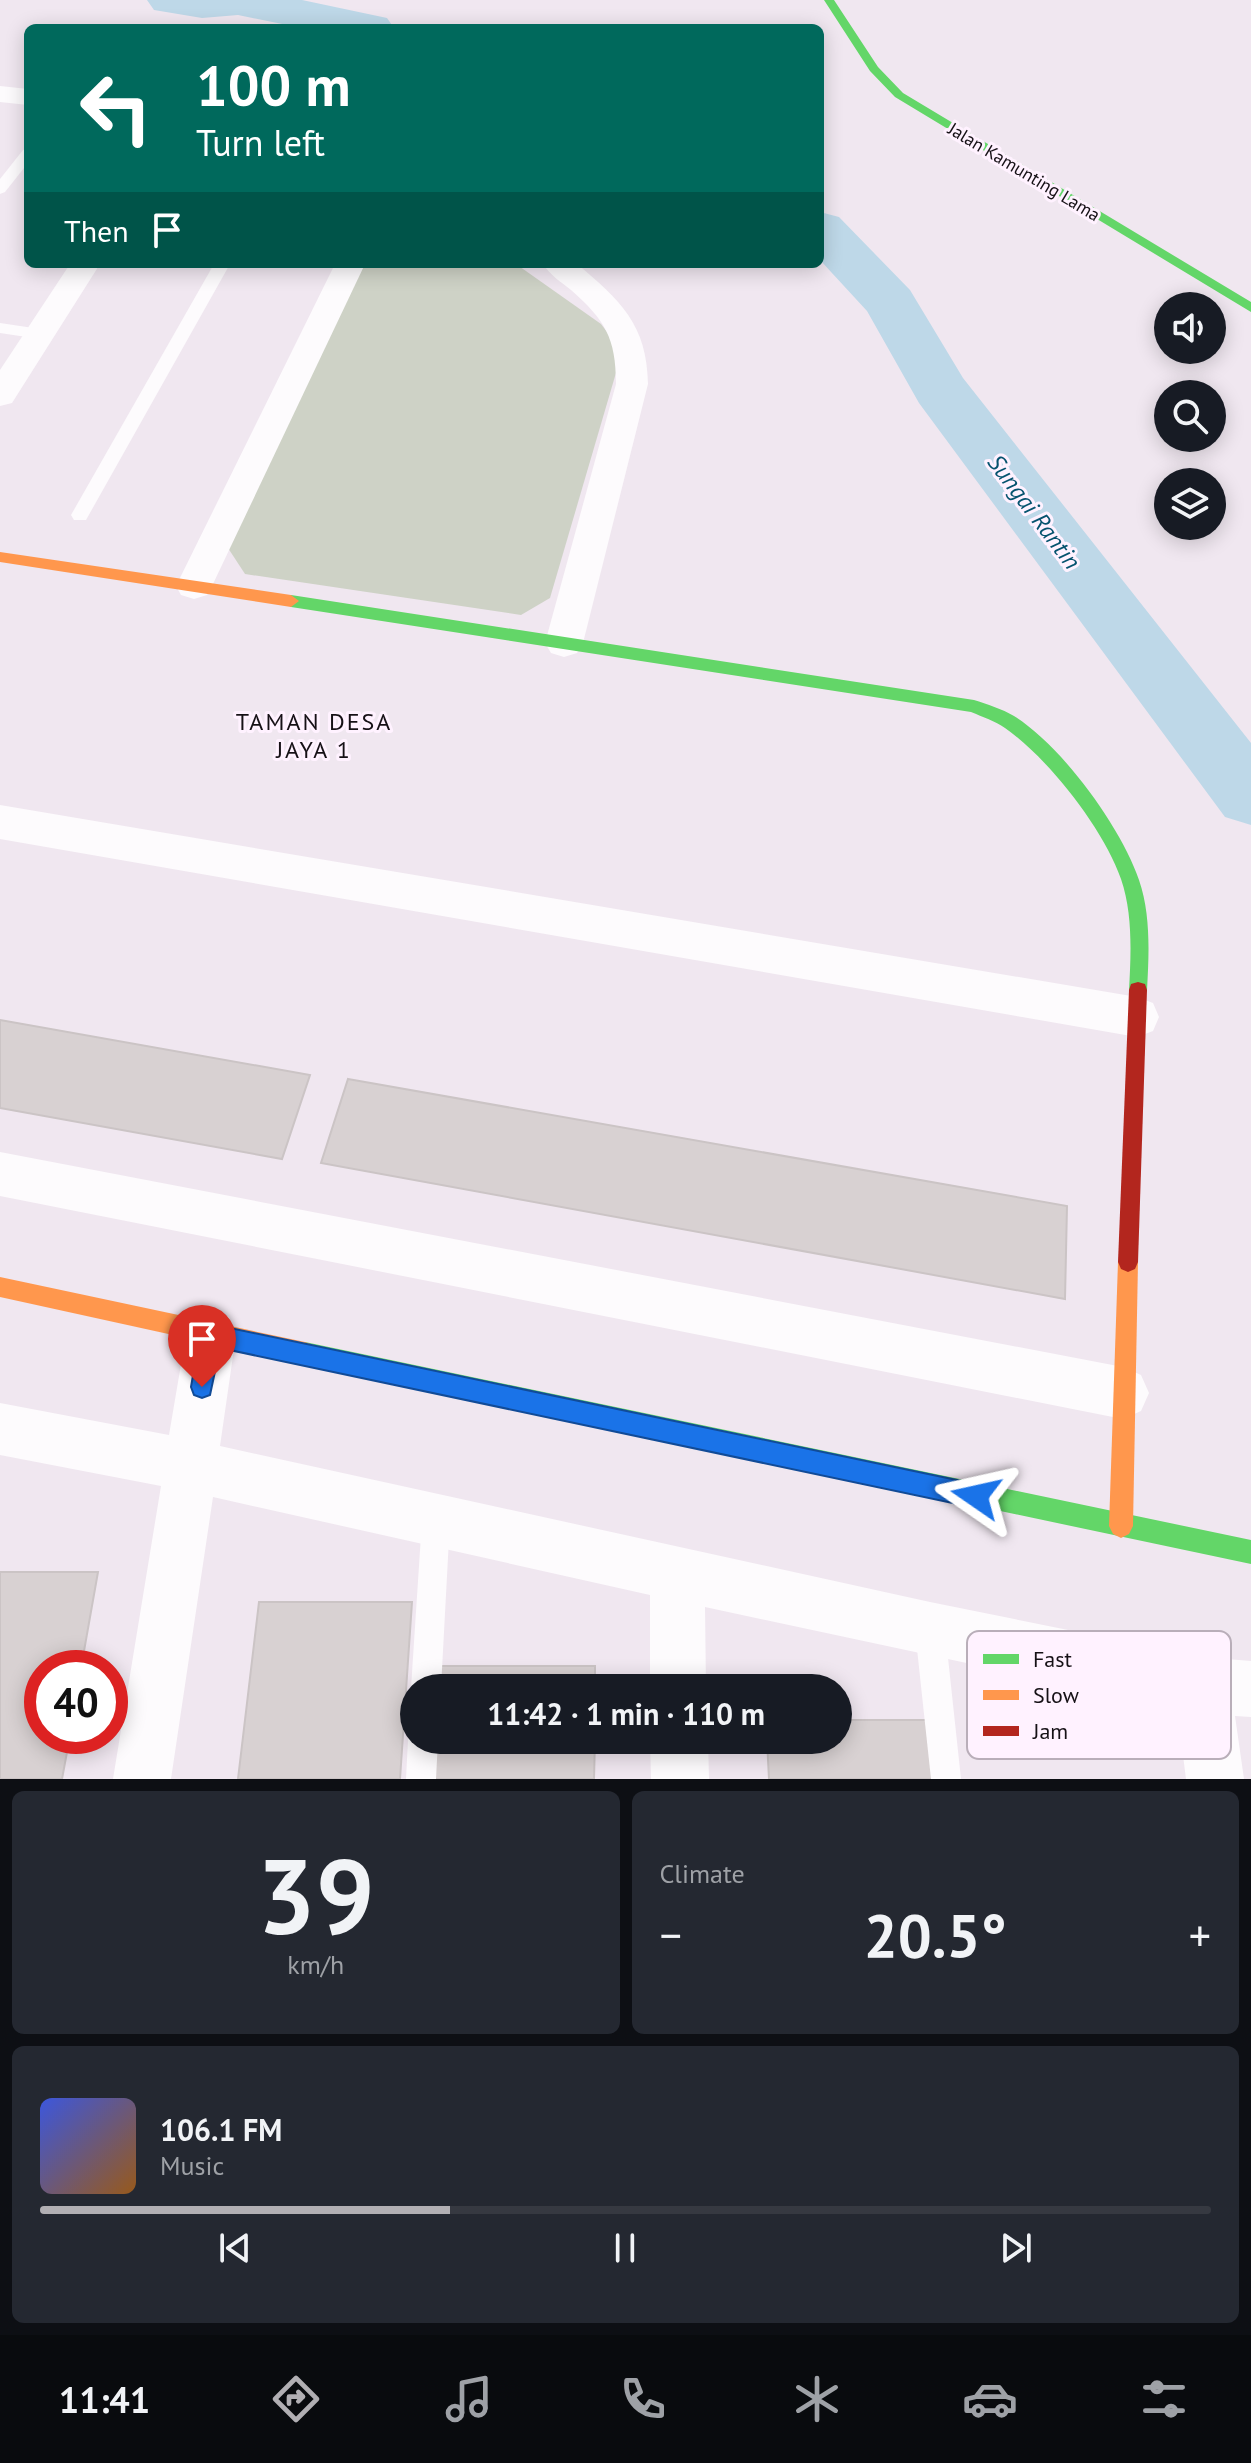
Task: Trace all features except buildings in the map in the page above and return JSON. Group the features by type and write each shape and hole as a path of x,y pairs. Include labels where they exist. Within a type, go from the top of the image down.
{"street":[{"name":"Jalan Kamunting Lama","path":"829,0 874,69 899,95 1251,308"},
{"path":"0,94 24,97"},
{"path":"0,395 82,268"},
{"path":"194,586 348,268"},
{"path":"563,268 603,302 627,334 634,355 632,384 564,643"},
{"path":"0,557 974,706 1009,722 1042,752 1106,829 1130,880 1140,942 1121,1526"},
{"path":"0,822 1137,1017"},
{"path":"0,1174 1123,1393"},
{"path":"0,1287 211,1335 1251,1552"},
{"path":"142,1779 211,1335"},
{"path":"0,1429 189,1465 967,1637"},
{"path":"677,1574 678,1674"},
{"path":"679,1754 680,1779"},
{"path":"1215,1779 1217,1759"}],"lane":[{"path":"0,189 24,158"},
{"path":"80,515 220,268"},
{"path":"0,328 40,334"},
{"path":"427,1674 436,1520"},
{"path":"930,1630 946,1779"},
{"path":"421,1779 422,1754"}],"shaded area":[{"path":"353,268 522,268 601,324 614,341 618,366 550,598 521,615 245,574 228,548"}],"waterway":[{"name":"Sungai Rantin","path":"170,0 202,4 238,1 350,24"},
{"name":"Sungai Rantin","path":"824,232 890,302 940,389 1251,796"}],"traffic: fast":[{"path":"829,0 874,69 899,95 1251,308"},
{"path":"291,601 974,706 1000,717 1042,750 1078,793 1111,840 1134,893 1138,921 1138,990"},
{"path":"305,1353 1251,1552"}],"traffic: slow":[{"path":"0,557 291,601"},
{"path":"1121,1526 1128,1262"},
{"path":"0,1287 305,1353"}],"traffic: jam":[{"path":"1128,1262 1138,990"}],"district":[{"name":"TAMAN DESA JAYA 1","path":"314,736"}],"route":[{"path":"202,1387 211,1335 976,1496"}]}
